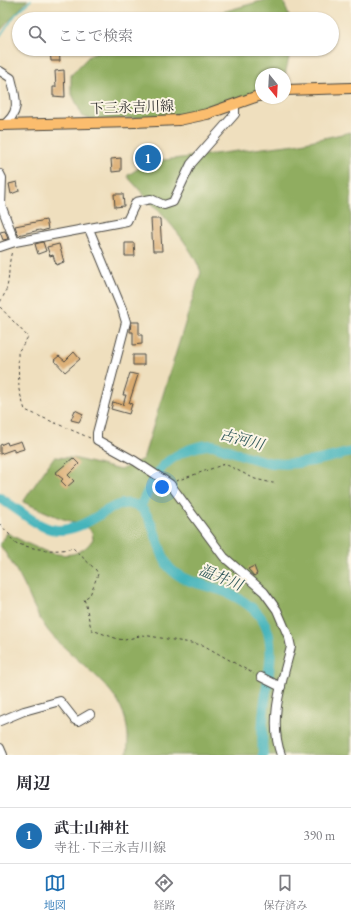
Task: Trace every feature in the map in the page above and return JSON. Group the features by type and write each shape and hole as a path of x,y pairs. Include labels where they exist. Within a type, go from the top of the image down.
{"main road":[{"path":"291,90 351,88"},
{"name":"下三永吉川線","path":"1,125 179,120 207,114 255,97"}],"street":[{"path":"0,71 11,78 17,108 11,119 1,125"},
{"path":"0,247 14,242 127,221 136,202 151,199 164,205 173,202 191,164 235,114 235,104"},
{"path":"0,174 2,178 1,205 13,233 14,242"},
{"path":"89,229 126,322 97,433 98,440 168,481 224,557 264,592 277,610 291,647 280,686 275,719 277,742 282,755"},
{"path":"261,677 280,686"},
{"path":"0,721 24,711 60,701 75,720 78,721 90,714"},
{"path":"0,748 3,755"}],"path":[{"path":"0,302 9,286 10,260 14,242"},
{"path":"0,306 28,337 18,352 18,390 25,410 98,440"},
{"path":"168,481 225,464 255,479 277,484"},
{"path":"0,524 9,534 13,542 52,551 73,548 96,570 98,574 90,595 84,599 92,630 125,640 143,635 203,645 261,677"}],"green space":[{"path":"0,0 28,0 17,12 12,12 12,18 0,31"},
{"path":"265,0 283,0 287,12 222,12"},
{"path":"89,56 289,56 287,68 255,68 255,95 196,112 156,117 96,120 83,117 71,92 71,75"},
{"path":"351,132 351,755 127,755 128,736 126,720 121,707 104,683 46,629 38,616 19,576 0,545 7,533 40,549 63,555 74,553 84,548 93,539 92,532 85,525 60,518 23,502 54,457 73,458 120,470 143,459 201,272 187,246 168,221 127,176 148,162 296,144"}],"building":[{"path":"51,56 60,56 60,61 51,61"},
{"path":"64,70 65,97 53,96 53,87 56,87 55,71"},
{"path":"121,158 121,171 112,172 111,159"},
{"path":"17,182 19,191 11,194 9,184"},
{"path":"114,194 123,194 124,206 115,207"},
{"path":"151,219 160,219 162,251 153,251"},
{"path":"46,220 48,229 18,235 15,226"},
{"path":"5,231 8,239 3,240 0,232"},
{"path":"43,242 46,251 38,254 35,244"},
{"path":"125,243 134,243 135,256 125,256"},
{"path":"59,244 64,262 56,265 53,255 50,256 47,247"},
{"path":"131,322 139,322 139,335 142,335 142,344 133,345 133,332 130,332"},
{"path":"74,352 80,359 65,372 54,360 59,356 65,361"},
{"path":"133,355 144,355 144,365 133,365"},
{"path":"130,373 138,375 129,403 132,404 129,414 111,409 113,402 123,405 126,395 123,395"},
{"path":"75,410 83,414 79,422 71,420"},
{"path":"21,441 24,449 14,452 14,449 0,454 0,445 7,442 8,445"},
{"path":"73,458 79,464 68,475 74,481 67,487 61,481 63,479 55,473"},
{"path":"254,566 257,574 254,576 248,569"}],"waterway":[{"path":"18,12 31,0"},
{"path":"0,37 12,20"},
{"name":"古河川","path":"140,507 156,475 170,460 183,452 206,445 213,445 258,460 282,464 312,461 351,452"},
{"name":"温井川","path":"0,498 37,523 48,528 59,530 70,529 84,524 116,506 132,504 139,507 145,512 150,520 164,559 174,572 188,580 228,593 251,607 260,617 267,629 271,652 263,724 263,755"}],"place":[{"name":"武士山神社","path":"148,158"}]}
